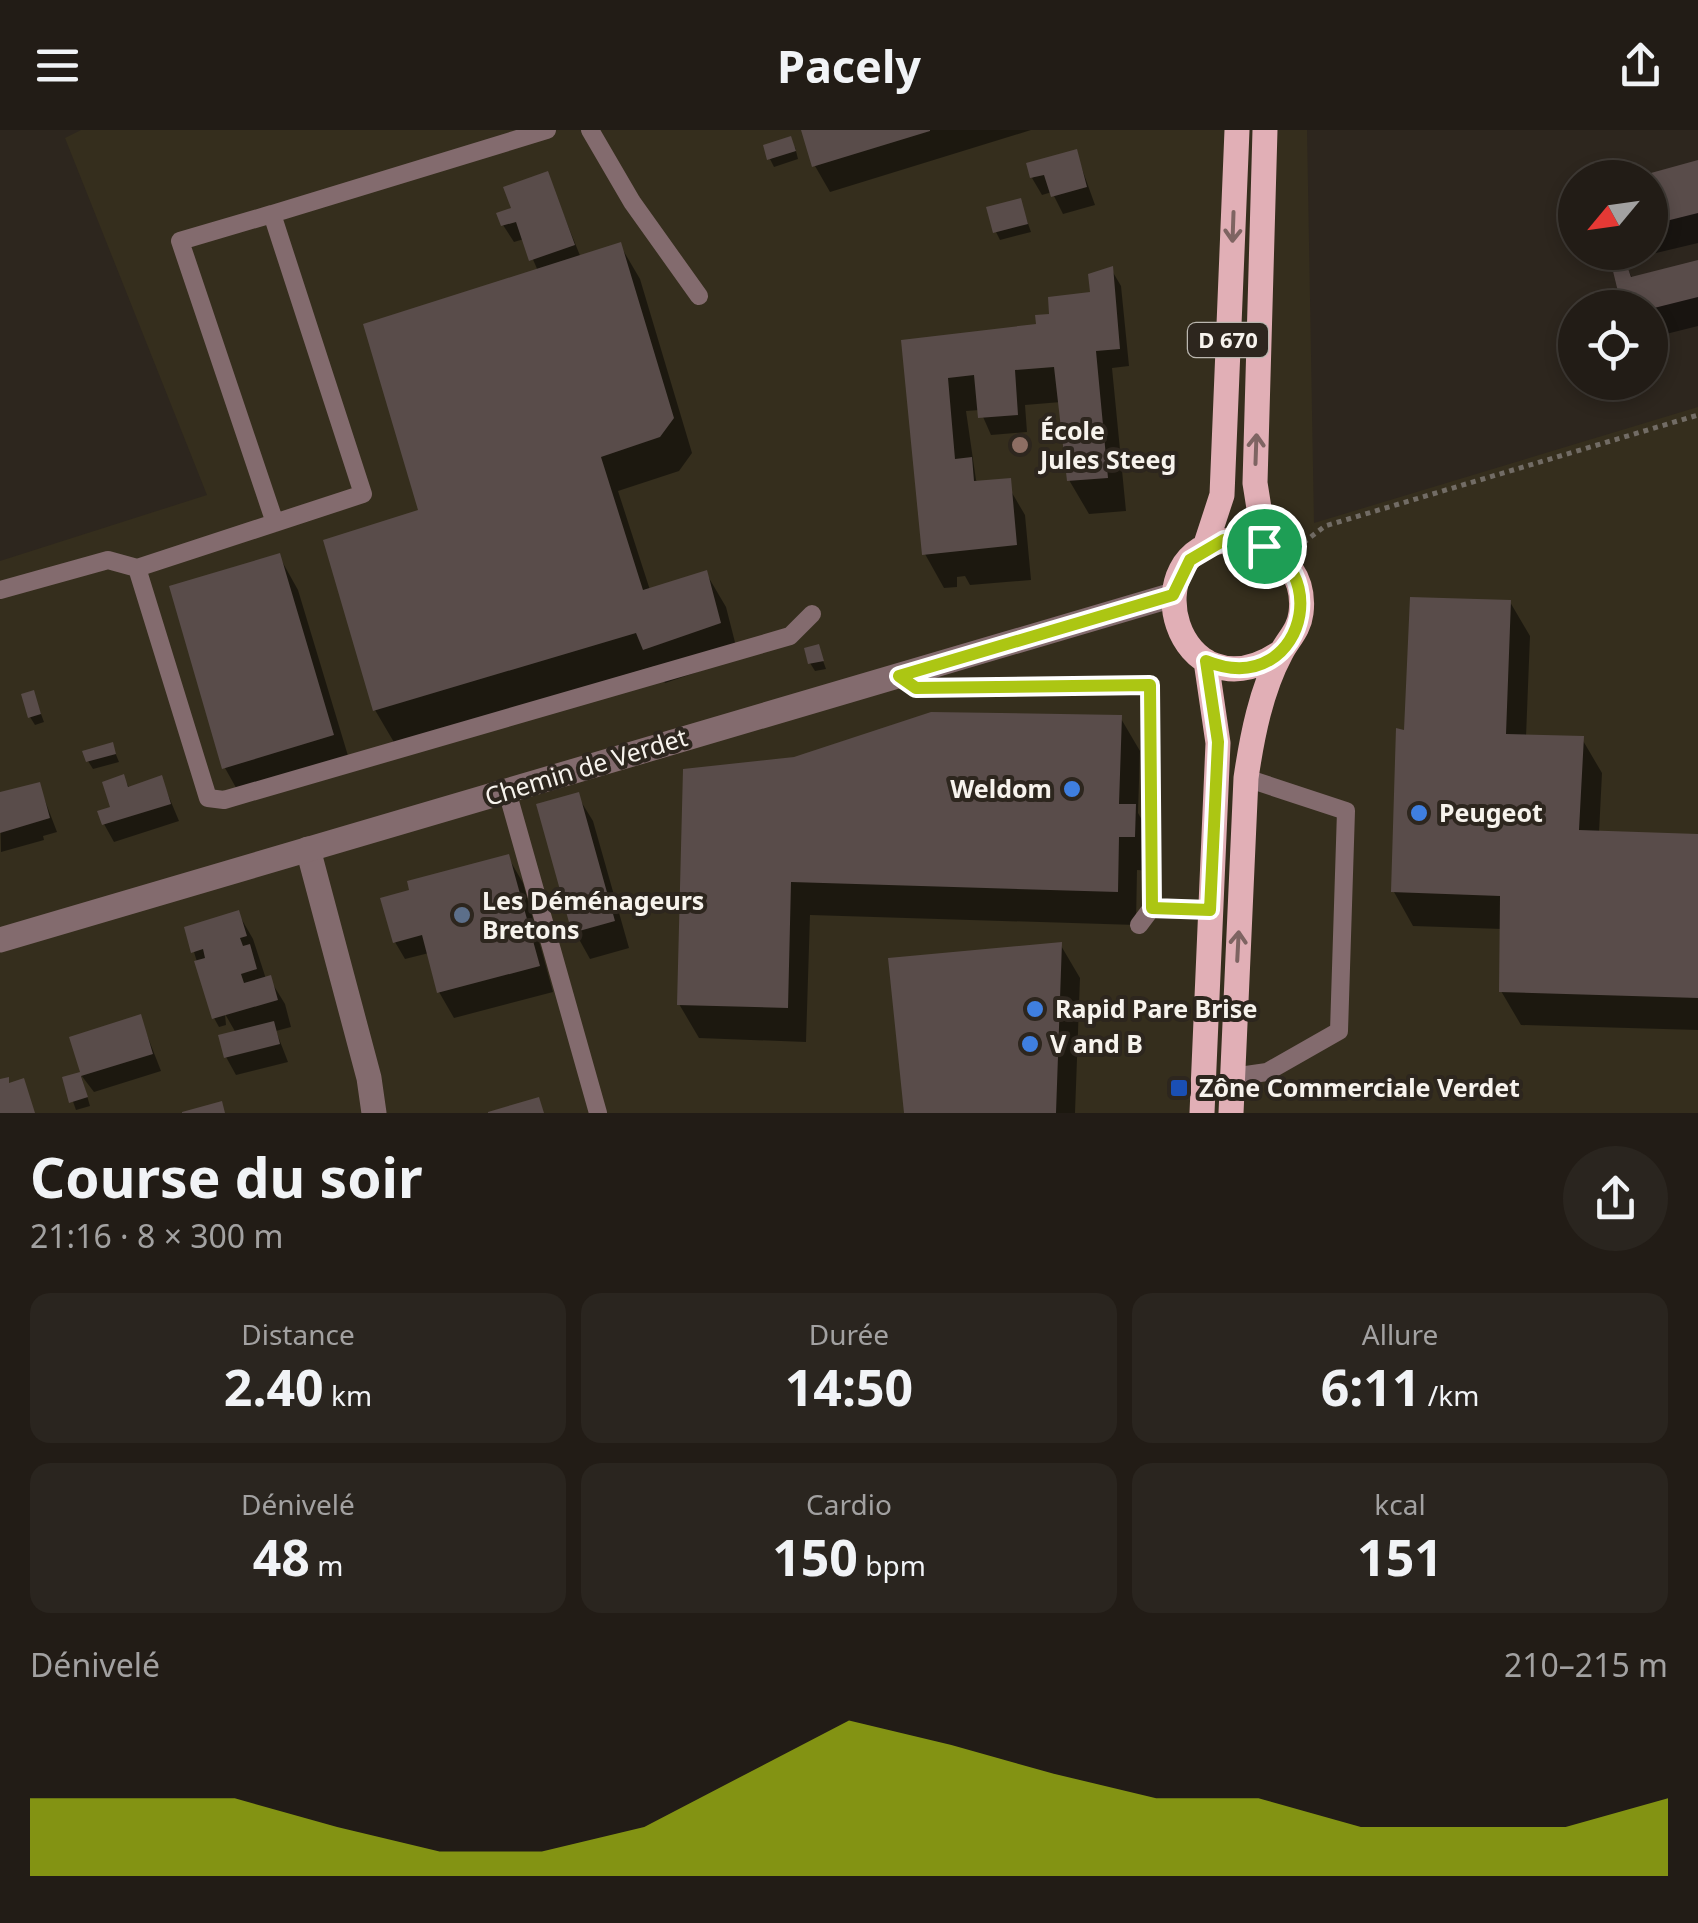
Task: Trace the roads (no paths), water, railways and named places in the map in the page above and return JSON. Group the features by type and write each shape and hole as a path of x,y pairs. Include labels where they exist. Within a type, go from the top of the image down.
{"main road":[{"name":"D 670","path":"1205,547 1222,495 1237,130"},
{"name":"D 670","path":"1265,130 1254,483 1273,551"},
{"path":"1244,540 1273,551 1302,594 1294,636 1264,664 1243,669 1206,661 1179,633 1173,595 1178,576 1205,547 1244,540"},
{"path":"1230,1113 1246,778 1253,732 1281,652"},
{"path":"1202,1113 1218,742 1206,661"}],"street":[{"name":"Chemin de Verdet","path":"0,940 1173,595"},
{"path":"308,849 360,1040 374,1113"}],"lane":[{"path":"275,524 180,241 547,130"},
{"path":"590,130 632,202 699,296"},
{"path":"0,590 108,560 137,568 364,494 272,214"},
{"path":"137,568 208,798 224,800 790,636 812,614"},
{"path":"899,676 916,688 1150,685 1152,908 1139,925"},
{"path":"1232,1077 1267,1072 1338,1031 1346,811 1246,778"},
{"path":"507,791 598,1113"},
{"path":"1152,908 1210,910"}],"place":[{"name":"École Jules Steeg","path":"1020,445"},
{"name":"Weldom","path":"1072,789"},
{"name":"Peugeot","path":"1419,813"},
{"name":"Les Déménageurs Bretons","path":"462,915"},
{"name":"Rapid Pare Brise","path":"1035,1009"},
{"name":"V and B","path":"1030,1044"},
{"name":"Zône Commerciale Verdet","path":"1179,1088"}]}
